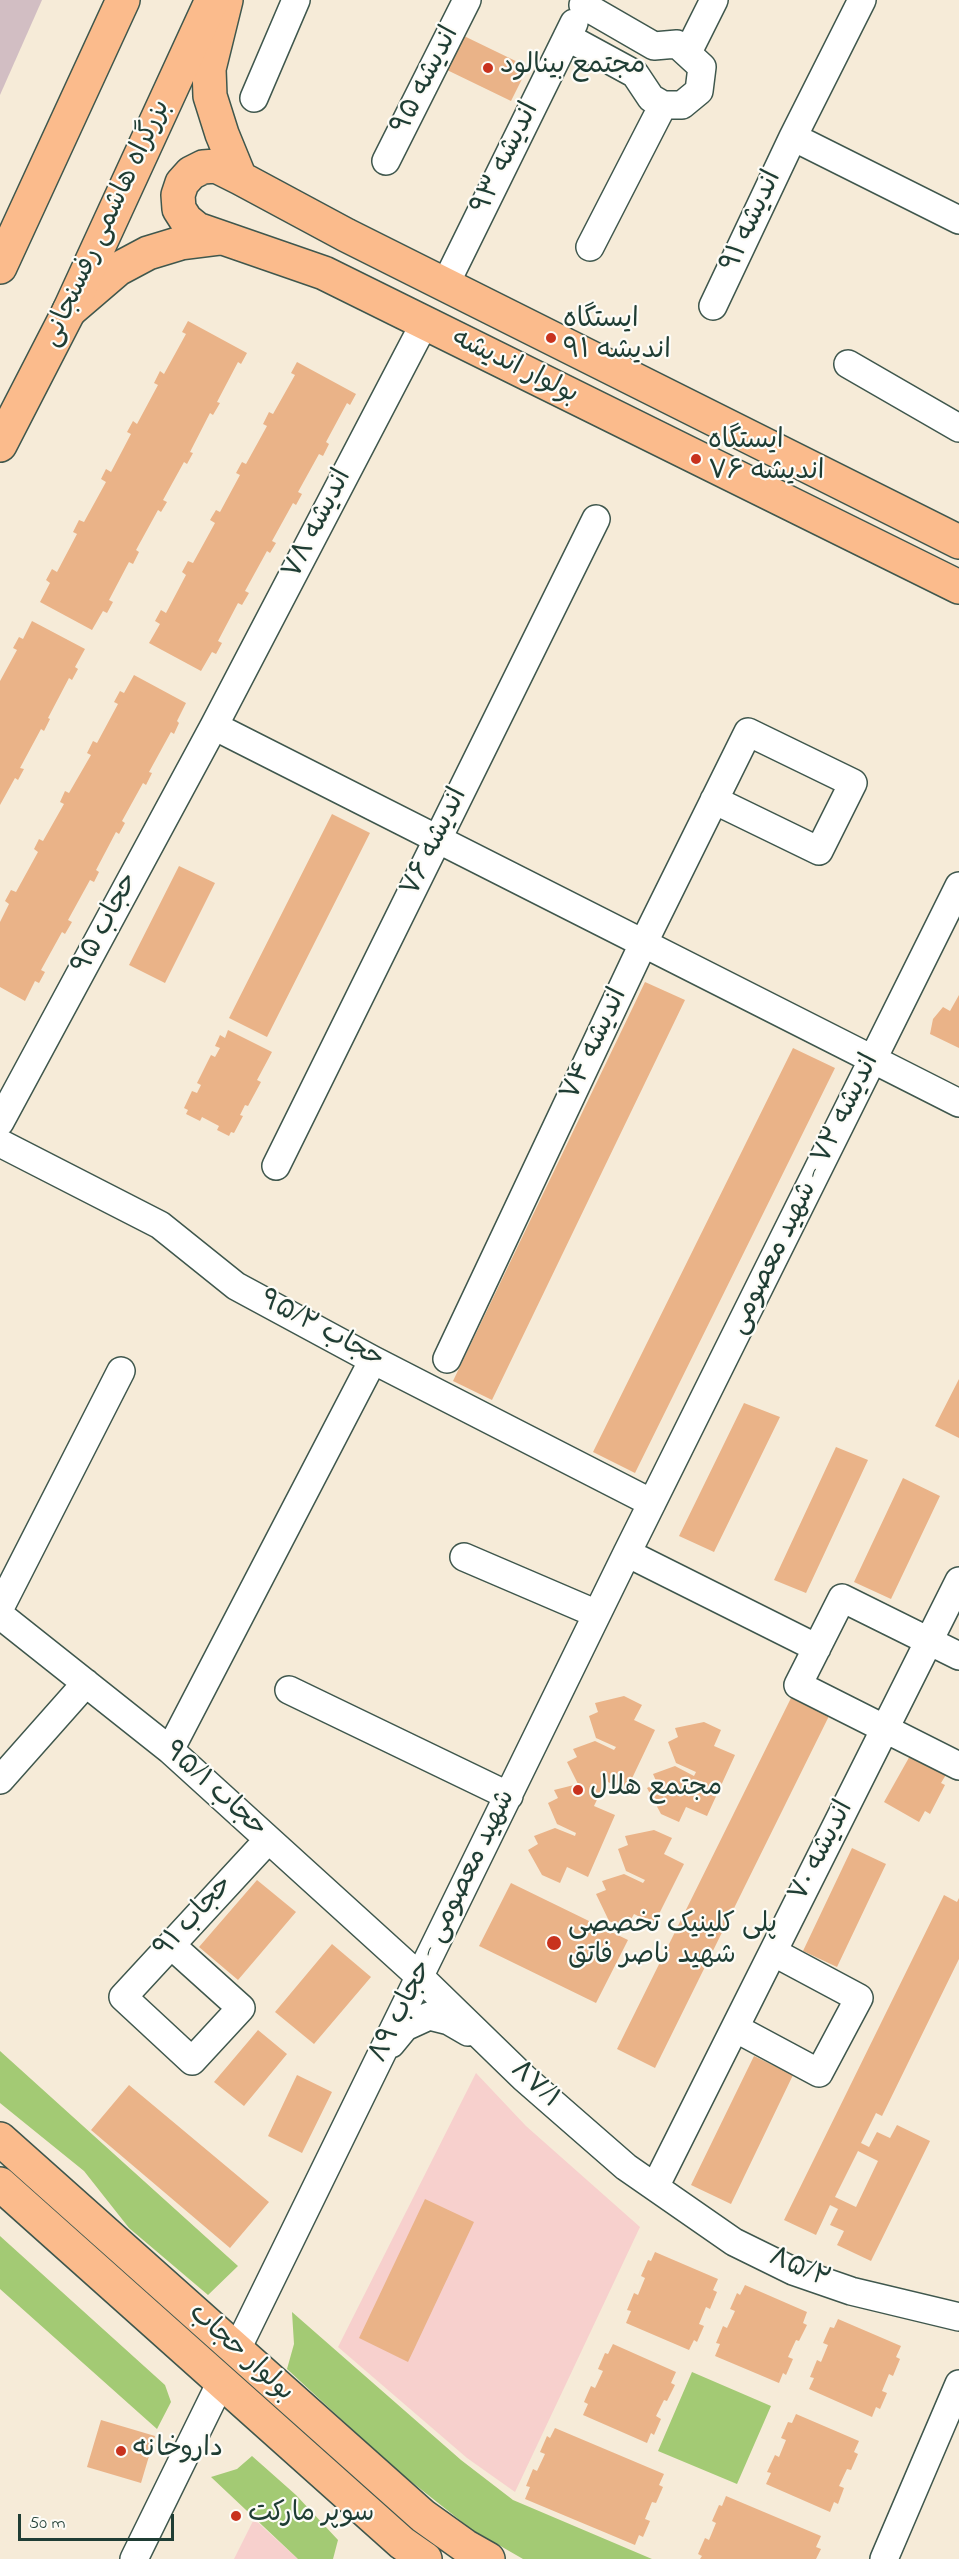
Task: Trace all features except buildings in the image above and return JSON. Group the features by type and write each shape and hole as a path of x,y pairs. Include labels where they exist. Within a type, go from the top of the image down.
{"main road":[{"path":"0,267 123,0"},
{"name":"بزرگراه هاشمی رفسنجانی","path":"0,445 69,311 212,0"},
{"path":"226,0 209,69 210,96 240,178"},
{"name":"بولوار اندیشه","path":"959,542 346,236 216,166 203,167 187,178 178,195 179,209 186,220 196,228 324,273 959,587"},
{"name":"بولوار اندیشه","path":"69,311 118,269 148,253 181,243 221,238"},
{"name":"بولوار حجاب","path":"0,2139 423,2516 465,2546 488,2559"},
{"name":"بولوار حجاب","path":"0,2184 402,2543 425,2559"},
{"path":"220,2382 236,2351"}],"street":[{"path":"254,98 296,0"},
{"name":"اندیشه ۹۵","path":"386,162 467,0"},
{"path":"688,52 714,0"},
{"name":"اندیشه ۹۱","path":"713,306 793,137 862,0"},
{"path":"567,37 635,74 651,98 663,105 682,105 699,91 702,67 688,52 677,44 654,46 584,2"},
{"name":"اندیشه ۹۳","path":"445,285 584,2"},
{"path":"590,247 663,105"},
{"path":"793,137 959,220"},
{"name":"اندیشه ۷۸","path":"214,726 424,324"},
{"path":"848,364 959,428"},
{"name":"اندیشه ۷۶","path":"276,1166 596,519"},
{"path":"214,726 959,1103"},
{"name":"حجاب ۹۵","path":"0,1122 214,726"},
{"name":"اندیشه ۷۴","path":"447,1359 643,944 714,800 748,732 853,783 819,852 714,800"},
{"name":"اندیشه ۷۲ - شهید معصومی","path":"652,1503 959,886"},
{"name":"حجاب ۹۵/۲","path":"0,1143 160,1225 236,1286 373,1360 652,1503"},
{"path":"170,1750 373,1360"},
{"path":"0,1608 121,1371"},
{"name":"شهید معصومی - حجاب ۸۹","path":"236,2351 652,1503"},
{"path":"627,1553 817,1647"},
{"path":"464,1557 597,1614"},
{"name":"اندیشه ۷۰","path":"655,2187 959,1581"},
{"path":"959,1656 842,1598 798,1685 959,1766"},
{"name":"حجاب ۹۵/۱","path":"0,1615 170,1750 420,1977"},
{"path":"0,1780 86,1683"},
{"path":"289,1690 509,1796"},
{"name":"حجاب ۹۱","path":"171,1945 241,2008 192,2061 123,1997 171,1945 268,1840"},
{"path":"735,2028 819,2073 860,1998 773,1952"},
{"name":"۸۷/۱","path":"420,1977 524,2078 626,2167 655,2187"},
{"path":"382,2054 405,2027 429,2016 449,2021 489,2044"},
{"name":"۸۵/۲","path":"655,2187 734,2242 792,2271 851,2292 959,2317"},
{"path":"134,2559 220,2382"},
{"path":"884,2559 959,2384"}],"shaded area":[{"path":"0,0 42,0 0,95"},
{"path":"476,2073 526,2126 640,2227 515,2492 467,2458 338,2347"},
{"path":"254,2519 298,2559 234,2559"}],"green space":[{"path":"0,2051 238,2266 208,2295 129,2228 84,2171 0,2103"},
{"path":"0,2236 165,2385 171,2402 157,2429 0,2289"},
{"path":"292,2312 461,2460 513,2500 652,2559 523,2559 471,2529 394,2468 287,2369 294,2344"},
{"path":"692,2372 771,2406 737,2484 658,2451"},
{"path":"252,2456 296,2495 338,2540 333,2559 298,2559 211,2477 237,2469"}],"place":[{"name":"مجتمع بینالود","path":"488,68"},
{"name":"ایستگاه اندیشه ۹۱","path":"551,338"},
{"name":"ایستگاه اندیشه ۷۶","path":"696,459"},
{"name":"مجتمع هلال","path":"578,1790"},
{"name":"پلی کلینیک تخصصی شهید ناصر فاتق","path":"554,1943"},
{"name":"داروخانه","path":"121,2451"},
{"name":"سوپر مارکت","path":"236,2516"}]}
